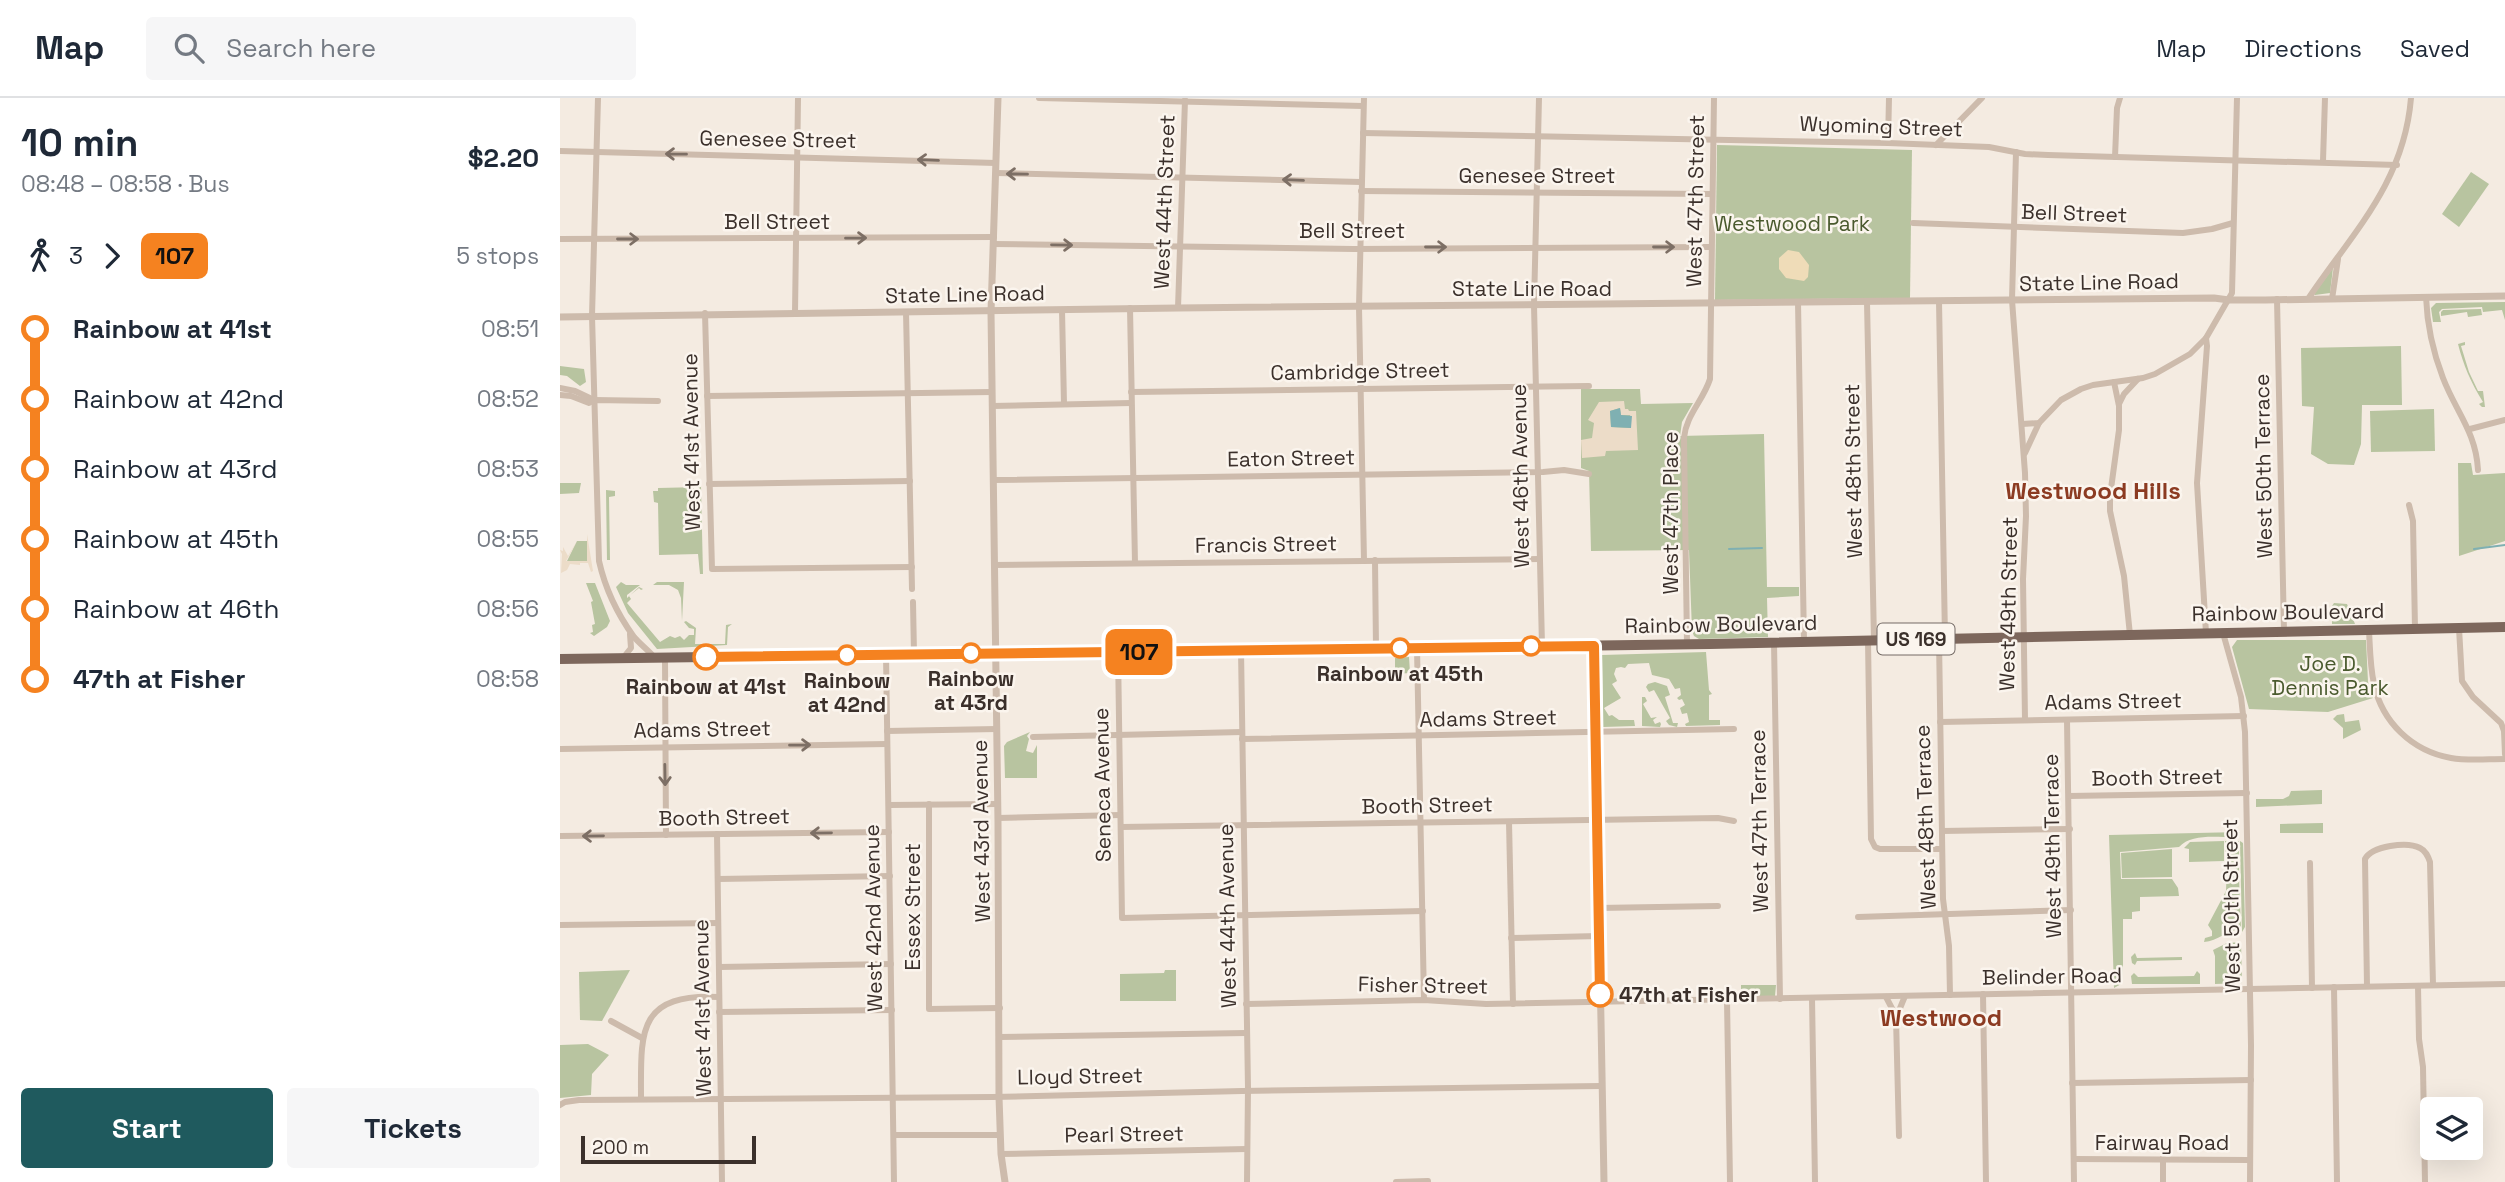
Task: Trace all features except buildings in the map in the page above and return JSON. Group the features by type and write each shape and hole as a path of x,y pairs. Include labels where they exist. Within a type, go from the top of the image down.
{"main road":[{"name":"Rainbow Boulevard","path":"560,659 1687,645 2505,627"}],"street":[{"path":"598,98 593,316 599,561 609,592 629,629 632,644 623,658"},
{"path":"795,313 798,98"},
{"name":"West 43rd Avenue","path":"998,98 991,312 1000,1007 999,1135 1005,1182"},
{"path":"1039,98 1184,99 1363,107"},
{"path":"1364,98 1359,307 1364,561"},
{"name":"West 46th Avenue","path":"1539,98 1534,305 1542,646"},
{"name":"West 47th Street","path":"1710,304 1714,98"},
{"path":"1888,143 1889,98"},
{"path":"1936,145 1982,98"},
{"path":"2115,157 2117,108 2120,98"},
{"path":"2024,456 2039,423 2068,396 2093,385 2138,379 2169,367 2190,354 2206,338 2232,288 2237,98"},
{"path":"2323,161 2325,98"},
{"path":"2308,299 2385,189 2397,165 2406,136 2411,98"},
{"name":"West 44th Street","path":"1178,307 1184,99"},
{"name":"Wyoming Street","path":"1363,133 1888,143 1989,147 2016,152 2115,157 2397,165"},
{"name":"Genesee Street","path":"560,151 996,163"},
{"name":"West 49th Street","path":"2016,152 2012,300 2026,516 2023,579 2025,720"},
{"path":"996,173 1361,182"},
{"name":"Genesee Street","path":"1361,191 1712,194"},
{"name":"Bell Street","path":"1913,223 2183,233 2233,223"},
{"name":"Bell Street","path":"560,239 993,241 1360,249 1711,247"},
{"path":"2332,299 2338,258"},
{"name":"State Line Road","path":"560,317 1178,307 2505,296"},
{"path":"2426,297 2429,328 2442,377 2470,429 2478,470"},
{"name":"West 50th Terrace","path":"2277,299 2284,632"},
{"name":"West 48th Terrace","path":"1939,301 1942,849 1950,995"},
{"path":"1798,302 1804,641"},
{"name":"West 48th Street","path":"1867,302 1871,839 1875,847 1880,849 1942,849"},
{"name":"West 47th Place","path":"1687,645 1684,438 1689,417 1710,379 1710,304"},
{"path":"1130,308 1135,563"},
{"path":"1062,310 1064,404"},
{"path":"906,312 912,589"},
{"name":"West 41st Avenue","path":"705,313 712,569 912,567"},
{"path":"2206,338 2197,483 2206,633"},
{"path":"2190,354 2206,362"},
{"path":"2119,405 2124,394 2138,379"},
{"path":"2114,382 2119,405 2118,446 2109,496 2124,576 2130,635"},
{"name":"Cambridge Street","path":"1131,392 1589,386"},
{"path":"560,388 575,391 594,401"},
{"path":"707,396 992,392"},
{"path":"560,394 589,403 659,401"},
{"path":"992,405 1131,403"},
{"path":"2470,429 2505,420"},
{"path":"2022,424 2039,423"},
{"name":"Eaton Street","path":"993,480 1564,470 1589,474"},
{"path":"709,484 910,481"},
{"path":"2409,505 2413,521 2415,629"},
{"name":"Francis Street","path":"994,565 1539,559"},
{"path":"1375,560 1377,648"},
{"path":"913,602 914,654"},
{"path":"2459,628 2462,681 2473,696 2501,723 2505,754"},
{"path":"629,629 659,658 665,747 666,835"},
{"path":"2369,630 2372,675 2378,701 2402,734 2425,750 2442,756 2458,759 2505,759"},
{"name":"West 50th Street","path":"2223,633 2244,716 2250,989 2250,1182"},
{"name":"West 47th Terrace","path":"1774,642 1780,999"},
{"path":"1594,646 1604,1182"},
{"path":"1417,648 1424,1000"},
{"name":"West 44th Avenue","path":"1241,650 1247,1182"},
{"name":"Seneca Avenue","path":"1118,652 1122,918 1246,916"},
{"name":"West 42nd Avenue","path":"886,654 894,1182"},
{"name":"Adams Street","path":"1940,722 2244,716"},
{"name":"West 49th Terrace","path":"2067,720 2074,1182"},
{"path":"887,732 997,729"},
{"name":"Adams Street","path":"1033,737 1596,734 1734,729"},
{"name":"Adams Street","path":"560,749 887,744"},
{"name":"Booth Street","path":"2069,796 2247,793"},
{"name":"Essex Street","path":"929,804 929,1009 1000,1007"},
{"path":"889,805 998,804"},
{"path":"998,818 1120,815"},
{"name":"Booth Street","path":"1121,827 1718,818 1734,821"},
{"path":"1509,822 1513,1004"},
{"path":"1942,831 2070,829"},
{"name":"Booth Street","path":"560,836 889,832"},
{"name":"West 41st Avenue","path":"717,834 722,1182"},
{"path":"2367,986 2365,859 2368,853 2377,848 2399,846 2420,848 2426,852 2430,862 2433,985"},
{"path":"2310,863 2312,988"},
{"path":"718,879 890,876"},
{"path":"1598,908 1718,906"},
{"path":"1858,917 2071,910"},
{"path":"1246,916 1423,911"},
{"path":"560,925 718,923"},
{"path":"1511,938 1599,936"},
{"path":"719,967 891,964"},
{"name":"Belinder Road","path":"1601,1002 2505,984"},
{"path":"2418,986 2426,1182"},
{"path":"2334,987 2337,1182"},
{"path":"1983,994 1986,1182"},
{"path":"1886,996 1896,1018 1899,1136"},
{"path":"1896,1018 1905,996"},
{"path":"641,1099 642,1038 649,1021 664,1005 686,997 719,997"},
{"path":"1812,998 1815,1182"},
{"name":"Fisher Street","path":"1246,1004 1424,1000 1486,1004 1601,1002"},
{"path":"1727,1000 1730,1182"},
{"path":"719,1012 892,1010"},
{"path":"611,1021 642,1038"},
{"path":"999,1037 1246,1033"},
{"path":"2072,1083 2251,1080"},
{"name":"Lloyd Street","path":"560,1105 571,1100 999,1097 1601,1086"},
{"path":"894,1135 999,1135"},
{"name":"Pearl Street","path":"1001,1154 1247,1149"},
{"path":"2163,1158 2163,1182"},
{"name":"Fairway Road","path":"2074,1160 2249,1160"},
{"path":"1396,1182 1427,1181"}],"green space":[{"name":"Westwood Park","path":"1717,145 1912,150 1910,298 1715,300"},
{"path":"2471,172 2489,184 2459,227 2442,214"},
{"path":"2333,268 2330,293 2315,295 2314,294"},
{"path":"2505,302 2505,320 2502,310 2483,312 2482,307 2442,309 2439,312 2441,322 2433,322 2431,308 2436,303"},
{"path":"2481,309 2482,315 2468,317 2467,312 2441,316 2443,310"},
{"path":"2465,342 2465,345 2461,346 2469,372 2478,391 2483,391 2485,407 2479,404 2483,402 2471,381 2460,351 2458,344"},
{"path":"2401,346 2402,405 2362,405 2361,444 2354,465 2328,464 2311,454 2314,407 2302,406 2301,348"},
{"path":"560,366 584,369 586,382 580,386 567,376 560,375"},
{"path":"1581,389 1640,389 1641,404 1693,403 1682,422 1680,436 1764,434 1767,587 1799,587 1799,596 1767,598 1768,637 1699,639 1694,636 1689,550 1591,551 1589,471 1581,468"},
{"path":"2434,409 2435,451 2371,452 2370,411"},
{"path":"2458,463 2471,463 2473,475 2505,473 2505,541 2459,556"},
{"path":"560,483 581,483 579,493 560,494"},
{"path":"701,487 703,574 700,574 698,554 659,555 658,503 654,502 653,491 658,491 658,488"},
{"path":"606,490 615,491 615,496 609,497 610,560 607,560"},
{"path":"577,541 587,541 587,561 567,561"},
{"path":"621,582 626,585 640,585 627,595 627,598 629,596 631,599 627,603 660,642 670,636 680,636 684,640 689,635 694,635 694,629 689,628 684,622 686,621 696,628 695,644 725,644 726,625 732,624 728,627 727,645 657,649 628,613 616,587"},
{"path":"657,582 684,582 682,621 678,590 669,585 653,585"},
{"path":"586,583 595,583 610,621 607,627 594,636 590,633 593,632 592,625 595,624 593,601"},
{"path":"2334,603 2347,604 2355,624 2332,624"},
{"name":"Joe D. Dennis Park","path":"2237,640 2366,640 2368,682 2373,698 2328,712 2249,709 2232,647"},
{"path":"1706,652 1709,690 1712,694 1709,695 1709,720 1720,720 1720,725 1686,726 1689,722 1687,713 1682,714 1680,708 1685,705 1682,699 1677,698 1681,695 1680,688 1675,689 1669,679 1652,675 1649,663 1628,664 1625,668 1616,668 1614,674 1617,681 1612,684 1621,698 1604,708 1609,716 1619,720 1634,720 1635,726 1603,727 1602,655"},
{"path":"1409,657 1410,673 1395,674 1395,658"},
{"path":"1655,682 1667,686 1670,695 1665,697 1673,723 1678,723 1677,727 1669,725 1666,721 1670,718 1654,690 1649,692 1646,687"},
{"path":"1642,697 1647,701 1643,704 1651,718 1657,717 1653,720 1655,724 1660,722 1660,727 1642,726"},
{"path":"2344,714 2345,722 2359,720 2361,730 2343,739 2343,728 2333,719"},
{"path":"1030,732 1027,736 1029,739 1026,751 1033,753 1037,745 1037,778 1005,778 1004,746"},
{"path":"2322,790 2322,804 2256,807 2256,799 2283,799 2289,796 2291,791"},
{"path":"2323,823 2323,833 2280,833 2280,824"},
{"path":"2240,832 2239,837 2191,839 2179,847 2120,852 2121,879 2172,879 2178,888 2179,896 2140,897 2140,911 2132,912 2132,919 2123,919 2123,983 2114,988 2109,835"},
{"path":"2224,841 2224,861 2189,862 2189,849 2184,848 2190,842"},
{"path":"2225,841 2239,841 2239,876 2235,875 2226,862"},
{"path":"2240,841 2243,843 2245,927 2242,932"},
{"path":"2172,849 2172,877 2122,878 2121,853"},
{"path":"2227,863 2233,876 2239,878 2241,929 2204,942 2205,938 2212,936 2208,925 2226,891"},
{"path":"2241,942 2242,983 2215,984 2213,950 2227,943"},
{"path":"2135,953 2137,958 2182,957 2182,960 2137,961 2135,965 2131,957"},
{"path":"630,970 602,1021 580,1020 579,972"},
{"path":"1165,970 1176,970 1176,1001 1120,1001 1120,974 1164,973"},
{"path":"2197,971 2200,974 2200,984 2132,984 2131,976 2134,973 2138,977 2194,976"},
{"path":"1741,985 1776,985 1775,996 1741,997"},
{"path":"588,1044 609,1055 592,1074 591,1095 560,1098 560,1045"}],"sand":[{"path":"1788,250 1799,252 1809,265 1808,277 1804,281 1786,278 1779,269 1779,258"}],"shaded area":[{"path":"1624,401 1625,409 1636,411 1638,450 1606,451 1605,456 1582,458 1581,440 1592,438 1594,423 1588,420 1599,402","holes":["1620,408 1621,415 1630,415 1631,428 1611,427 1610,411"]},
{"path":"587,534 593,571 591,572 588,563 580,563 570,564 567,570 561,573 560,550 563,551 563,547 568,556 577,541 566,561 587,561"}],"water":[{"path":"1620,408 1621,415 1632,416 1631,428 1611,427 1610,411"}],"waterway":[{"path":"2474,549 2505,545"},
{"path":"1729,549 1762,548"}],"bus line":[{"name":"107","path":"706,657 1594,646 1600,994"}],"place":[{"name":"Rainbow at 45th","path":"1400,648"},
{"name":"Rainbow at 43rd","path":"971,653"},
{"name":"Rainbow at 42nd","path":"847,655"},
{"name":"Rainbow at 41st","path":"706,657"},
{"name":"47th at Fisher","path":"1600,994"}],"district":[{"name":"Westwood Hills","path":"2093,490"},
{"name":"Westwood","path":"1941,1017"}]}
